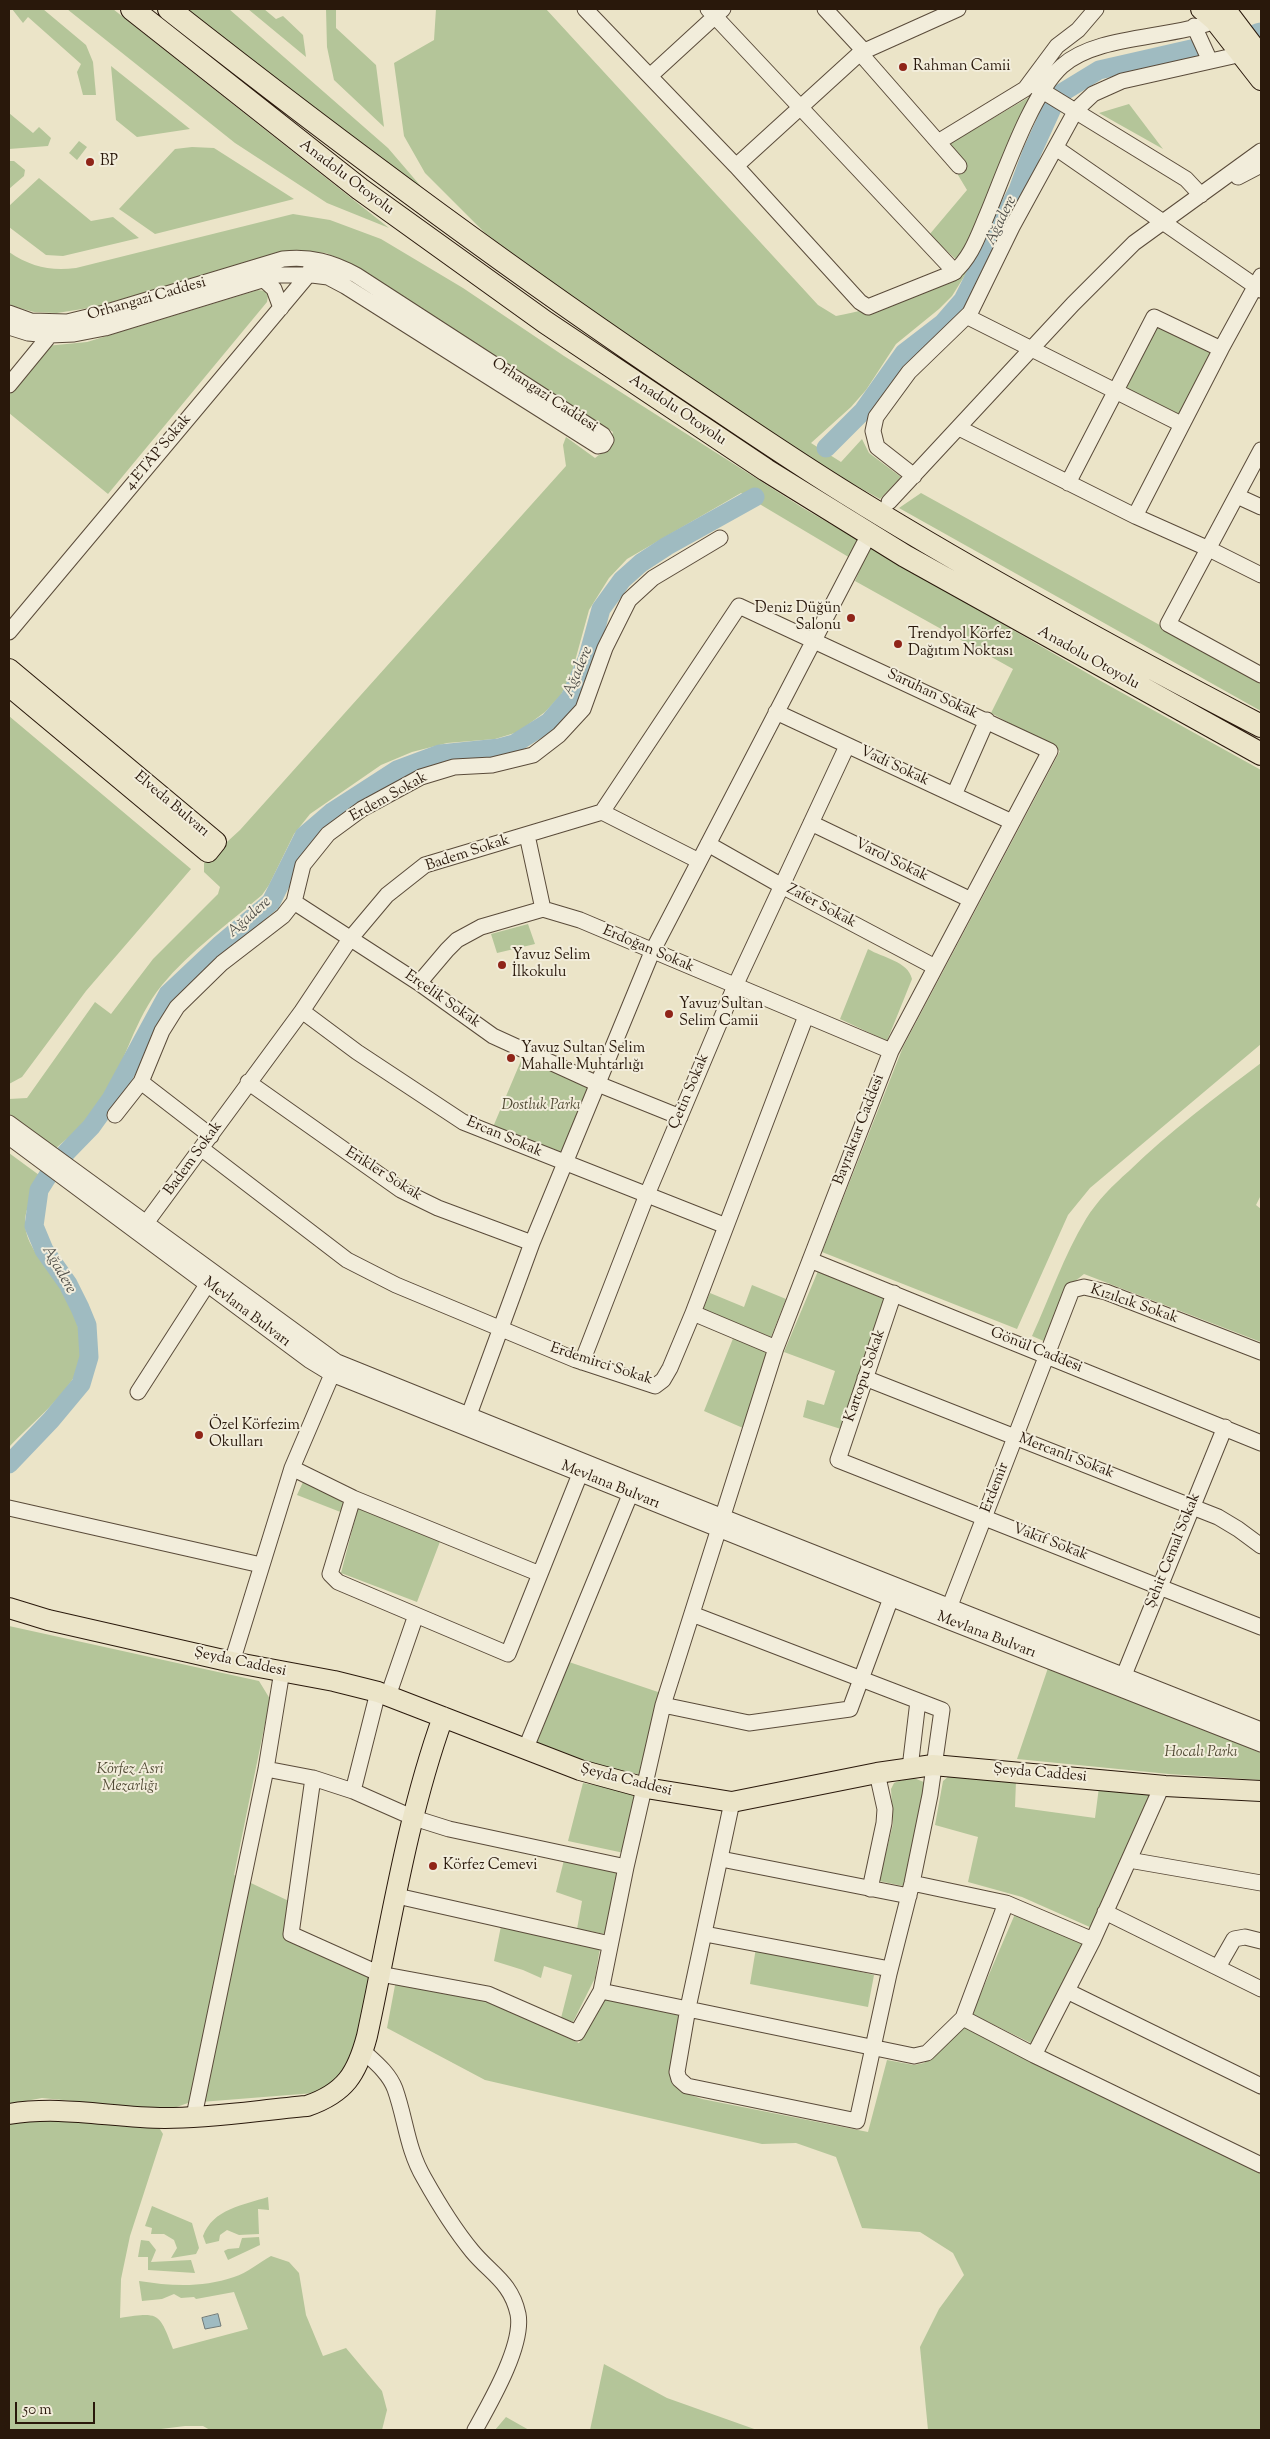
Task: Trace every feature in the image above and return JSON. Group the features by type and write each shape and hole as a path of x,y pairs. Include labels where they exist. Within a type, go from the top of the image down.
{"highway":[{"name":"Anadolu Otoyolu","path":"132,9 360,190 544,322 766,470 850,524 1261,754"},
{"name":"Anadolu Otoyolu","path":"169,9 405,191 563,306 783,454 914,535 1192,690 1261,726"},
{"path":"1076,652 1261,761"},
{"path":"1192,690 1261,718"}],"main road":[{"path":"1217,15 1252,55 1261,80"},
{"name":"Elveda Bulvarı","path":"9,669 216,842 208,852 9,686"},
{"name":"Şeyda Caddesi","path":"9,1608 48,1620 383,1694 580,1770 646,1788 732,1802 878,1773 934,1765 1162,1786 1261,1791"},
{"path":"9,2114 52,2110 144,2118 194,2116 307,2106 323,2101 346,2082 355,2071 363,2051 414,1818 427,1764 443,1717"}],"street":[{"path":"585,9 736,166 860,302 868,307 955,272 963,265 974,247 1021,133 1062,66 1077,56 1101,47 1217,15 1210,61"},
{"path":"825,9 959,166"},
{"path":"736,166 862,52 935,13 958,9"},
{"path":"938,142 1016,96 1029,83 1057,46 1078,30 1096,9"},
{"path":"650,76 716,11 801,107 955,272"},
{"path":"914,476 877,447 873,431 876,417 909,372 968,317 1016,220 1056,148 1071,108 1093,94 1114,84 1210,61 1252,55"},
{"path":"1029,83 1186,179 1201,195"},
{"path":"1056,148 1259,284 1221,348 1134,516"},
{"path":"890,502 1031,349 1134,243 1261,151"},
{"path":"1201,195 1261,165"},
{"path":"309,274 314,258"},
{"name":"Orhangazi Caddesi","path":"9,313 31,321 67,322 104,313 283,259 314,258 338,266 356,275 603,434 606,440 602,445 598,446 343,285 328,278 309,274 292,273 263,279 105,328 74,334 50,335 9,327"},
{"name":"4.ETAP Sokak","path":"9,632 309,274"},
{"path":"263,279 274,289 281,308"},
{"path":"968,317 1182,424"},
{"path":"1068,483 1154,317 1221,348"},
{"path":"9,386 50,335"},
{"path":"959,428 1134,516 1209,549 1261,575"},
{"path":"1261,450 1168,624 1261,675"},
{"path":"1237,496 1261,507"},
{"name":"Erdem Sokak","path":"115,1116 141,1082 162,1031 177,1007 232,955 275,924 294,902 303,865 328,834 362,809 421,777 454,767 492,765 533,755 559,735 583,709 605,648 628,600 653,578 720,538"},
{"path":"467,1421 532,1243 652,952 864,544"},
{"path":"699,861 602,812 739,606 813,639"},
{"name":"Saruhan Sokak","path":"813,639 1050,751"},
{"name":"Vadi Sokak","path":"776,712 1012,822"},
{"path":"954,795 987,720"},
{"name":"Çetin Sokak","path":"582,1362 646,1197 735,986 847,746"},
{"name":"Bayraktar Caddesi","path":"380,1974 488,1994 577,2033 601,1990 626,1867 646,1788 663,1705 776,1348 890,1051 1050,751"},
{"name":"Badem Sokak","path":"146,1223 302,1011 350,939 387,895 426,865 602,812"},
{"name":"Varol Sokak","path":"811,823 971,900"},
{"path":"419,983 447,950 467,934 481,927 543,909 528,835"},
{"name":"Zafer Sokak","path":"708,844 782,886 935,967"},
{"name":"Erçelik Sokak","path":"294,902 419,983 493,1036 598,1084 680,1117"},
{"name":"Erdoğan Sokak","path":"543,909 580,920 890,1051"},
{"name":"Ercan Sokak","path":"302,1011 373,1063 463,1122 646,1197 726,1226"},
{"name":"Erdemirci Sokak","path":"202,1149 347,1260 396,1285 501,1329 582,1362 655,1386 663,1380 670,1368 693,1313 806,1016"},
{"path":"141,1082 211,1136"},
{"name":"Erikler Sokak","path":"248,1082 401,1190 438,1208 532,1243"},
{"name":"Mevlana Bulvarı","path":"9,1123 30,1145 335,1368 947,1613 1261,1744"},
{"name":"Mevlana Bulvarı","path":"9,1137 30,1145"},
{"name":"Mevlana Bulvarı","path":"76,1178 146,1223 211,1279"},
{"name":"Gönül Caddesi","path":"810,1260 1261,1443"},
{"path":"138,1392 211,1279"},
{"name":"Kızılcık Sokak","path":"1047,1355 1069,1294 1072,1290 1084,1287 1106,1292 1261,1352"},
{"name":"Kartopu Sokak","path":"838,1460 894,1293"},
{"path":"693,1313 776,1348"},
{"name":"Erdemir","path":"947,1613 1047,1355"},
{"path":"232,1662 292,1468 335,1368"},
{"name":"Mercanlı Sokak","path":"865,1378 1193,1507 1238,1529 1261,1546"},
{"name":"Mevlana Bulvarı","path":"467,1421 580,1474 630,1495 720,1523 891,1598 947,1613 1124,1675 1261,1730"},
{"name":"Şehit Cemal Sokak","path":"1124,1675 1225,1427"},
{"name":"Vakıf Sokak","path":"838,1460 1261,1627"},
{"path":"292,1468 352,1498 540,1574"},
{"path":"352,1498 330,1574 338,1582 508,1654 580,1474"},
{"path":"525,1750 630,1495"},
{"path":"9,1508 261,1565"},
{"path":"663,1705 734,1720 759,1723 850,1709 891,1598"},
{"path":"692,1614 942,1710 930,1795 911,1889 890,1969 857,2122 683,2084 677,2072 688,2008 732,1802"},
{"path":"353,1791 383,1694 416,1615"},
{"path":"194,2116 266,1769 282,1672"},
{"path":"910,1768 918,1701"},
{"path":"266,1769 313,1778 353,1791 414,1818 449,1829 626,1867"},
{"path":"870,1888 884,1823 884,1810 878,1773"},
{"path":"313,1778 292,1934 380,1974"},
{"path":"1034,2056 1092,1940 1162,1786"},
{"path":"721,1858 870,1888 911,1889 1006,1903 1092,1940"},
{"path":"1129,1860 1261,1883"},
{"path":"397,1896 610,1944"},
{"path":"601,1990 874,2046 914,2056 921,2055 927,2052 963,2018 1006,1903"},
{"path":"1105,1912 1261,1989"},
{"path":"705,1934 890,1969"},
{"path":"1218,1967 1234,1939 1245,1937 1261,1942"},
{"path":"1067,1991 1261,2086"},
{"path":"963,2018 1034,2056 1261,2166"},
{"path":"363,2051 387,2075 394,2088 407,2140 424,2178 474,2253 504,2281 518,2314 516,2341 493,2398 476,2430"}],"green space":[{"path":"12,9 43,9 86,45 93,62 96,95 83,95 77,72 81,64 28,17 23,23"},
{"path":"67,9 113,9 389,228 327,203 235,143"},
{"path":"187,9 229,9 388,148 424,190 264,72"},
{"path":"248,9 264,9 276,19 283,16 303,35 306,57"},
{"path":"326,9 336,9 336,28 376,65 384,127 334,80 327,47"},
{"path":"436,9 546,9 818,305 836,316 888,303 926,290 972,264 952,296 896,344 866,390 851,407 811,443 841,462 862,439 869,453 901,477 880,499 826,469 538,273 485,233 425,173 404,136 394,63 434,40"},
{"path":"111,66 190,129 137,137 116,120"},
{"path":"1031,96 968,247 959,262 929,235 967,190 958,175 964,164 949,144"},
{"path":"1129,104 1163,149 1099,113"},
{"path":"9,113 33,133 39,127 51,138 48,146 9,149"},
{"path":"79,141 87,147 77,160 69,153"},
{"path":"192,147 214,148 294,199 155,234 119,209 175,149"},
{"path":"9,161 14,161 25,170 24,176 9,189"},
{"path":"39,178 91,221 113,217 139,238 63,256 46,255 9,227 9,206"},
{"path":"293,214 330,220 381,239 463,288 564,356 803,508 1099,680 1261,770 1261,1044 1090,1188 1068,1215 1017,1329 822,1252 903,1047 1060,751 991,713 1013,669 855,581 862,565 741,493 627,559 609,578 589,610 572,672 561,695 545,712 518,732 495,739 447,743 412,752 381,765 310,814 294,834 269,885 262,895 197,949 152,998 102,1101 86,1121 54,1150 9,1117 9,1099 27,1098 95,1002 111,1014 153,959 218,894 220,887 204,872 204,863 240,830 566,466 563,445 566,437 595,458 607,449 613,432 352,264 326,253 303,251 248,262 95,307 57,313 34,312 9,305 9,252 41,267 58,269 76,268"},
{"path":"258,290 265,291 268,296 267,302 108,494 9,413 9,395 46,346 87,342"},
{"path":"1154,317 1221,349 1181,424 1116,391"},
{"path":"921,493 1261,681 1261,711 899,508"},
{"path":"9,716 191,869 86,991 22,1077 9,1084"},
{"path":"528,924 535,944 497,953 491,934"},
{"path":"868,949 906,968 912,979 887,1041 840,1019"},
{"name":"Dostluk Parkı","path":"523,1056 590,1085 561,1155 493,1127"},
{"path":"1261,1063 1261,1195 1256,1205 1261,1209 1261,1342 1084,1274 1069,1286 1046,1342 1032,1336 1078,1233 1090,1212 1100,1200 1161,1142"},
{"path":"9,1153 39,1175 27,1211 25,1222 27,1236 33,1249 70,1306 80,1333 82,1360 78,1371 63,1392 9,1447"},
{"path":"818,1271 885,1297 886,1303 844,1430 803,1417 807,1400 824,1405 835,1371 784,1352"},
{"path":"752,1285 786,1299 771,1337 703,1309 710,1293 744,1307"},
{"path":"734,1336 770,1351 743,1428 704,1411"},
{"path":"303,1482 347,1499 343,1513 297,1495"},
{"path":"359,1504 441,1539 417,1602 341,1573"},
{"name":"Körfez Asri Mezarlığı","path":"9,1626 259,1681 270,1699 234,1875 291,1902 288,1934 373,1974 359,2058 327,2092 188,2103 168,2110 42,2098 9,2104"},
{"path":"569,1662 661,1693 642,1775 586,1763 536,1745"},
{"name":"Hocalı Parkı","path":"1049,1665 1261,1753 1261,1780 1169,1774 1017,1759"},
{"path":"949,1776 1016,1781 1015,1807 1095,1818 1099,1787 1155,1791 1092,1928 1022,1897 968,1882 978,1837 935,1825 943,1781"},
{"path":"914,1778 926,1783 927,1792 903,1886 879,1881 893,1824 891,1789 894,1783"},
{"path":"583,1783 637,1793 624,1853 568,1841"},
{"path":"564,1860 618,1872 605,1934 577,1929 582,1901 556,1892"},
{"path":"1015,1914 1084,1942 1033,2044 972,2014"},
{"path":"501,1926 600,1948 595,1978 573,2022 561,2018 572,1975 544,1966 541,1978 494,1961"},
{"path":"756,1948 874,1975 868,2007 750,1984"},
{"path":"396,1980 483,1997 579,2043 607,1997 683,2010 671,2080 685,2093 702,2099 868,2132 887,2060 914,2065 924,2063 965,2027 1261,2174 1261,2430 928,2430 920,2347 939,2309 964,2275 953,2253 920,2232 862,2228 836,2157 796,2143 762,2144 485,2080 387,2028"},
{"path":"42,2119 158,2126 163,2134 130,2236 121,2279 120,2318 143,2315 156,2317 164,2328 173,2349 248,2329 234,2292 196,2299 194,2297 181,2298 174,2294 162,2299 142,2301 139,2281 175,2285 210,2283 239,2275 271,2256 289,2262 299,2273 306,2315 323,2356 346,2348 382,2391 387,2410 382,2430 210,2430 203,2426 185,2426 153,2430 9,2430 9,2123"},
{"path":"268,2197 269,2210 258,2209 259,2234 239,2235 227,2230 220,2235 219,2241 206,2244 203,2236 208,2227 221,2214 230,2209"},
{"path":"152,2206 192,2223 199,2248 196,2254 171,2258 177,2248 174,2240 164,2234 151,2234 152,2228 145,2226"},
{"path":"259,2237 260,2245 228,2260 224,2251 239,2248 242,2238"},
{"path":"141,2240 149,2241 156,2250 151,2262 191,2260 195,2273 148,2270 148,2257 138,2257"},
{"path":"604,2364 667,2398 757,2430 590,2430"},
{"path":"506,2417 529,2430 495,2430"}],"water":[{"path":"218,2314 221,2326 205,2329 202,2318"}],"waterway":[{"name":"Ağadere","path":"1257,33 1261,32"},
{"name":"Ağadere","path":"826,448 863,411 904,353 943,323 963,300 1018,190 1032,152 1058,95 1099,70 1200,47"},
{"name":"Ağadere","path":"9,1464 51,1420 81,1384 89,1357 87,1325 80,1308 68,1284 44,1250 34,1226 39,1190 56,1163 91,1127 111,1099 168,994 221,944 271,902 304,836 332,812 397,770 440,754 499,748 514,744 549,722 570,698 587,660 601,609 622,580 641,563 667,546 755,497"}],"place":[{"name":"Rahman Camii","path":"903,67"},
{"name":"BP","path":"90,162"},
{"name":"Deniz Düğün Salonu","path":"851,618"},
{"name":"Trendyol Körfez Dağıtım Noktası","path":"898,644"},
{"name":"Yavuz Selim İlkokulu","path":"502,965"},
{"name":"Yavuz Sultan Selim Camii","path":"669,1014"},
{"name":"Yavuz Sultan Selim Mahalle Muhtarlığı","path":"511,1058"},
{"name":"Özel Körfezim Okulları","path":"199,1435"},
{"name":"Körfez Cemevi","path":"433,1866"}]}
